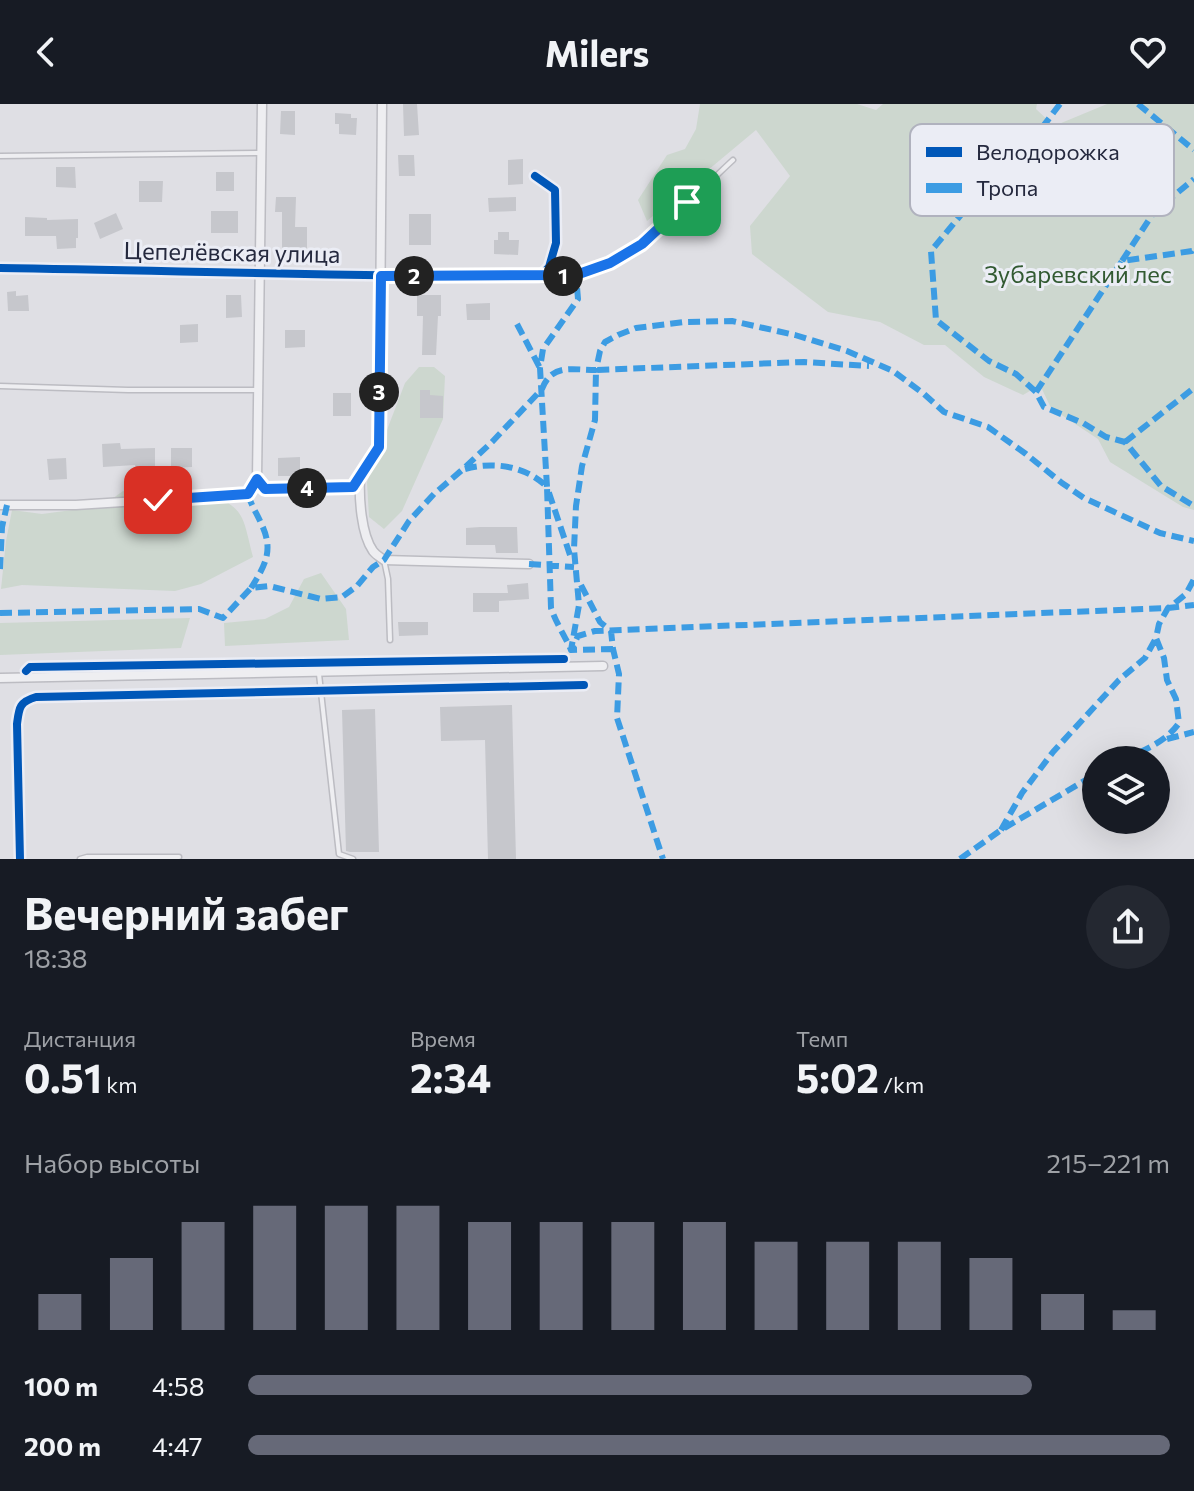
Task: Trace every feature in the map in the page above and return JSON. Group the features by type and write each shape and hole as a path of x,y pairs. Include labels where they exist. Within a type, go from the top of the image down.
{"street":[{"path":"0,505 76,505 248,494 257,479 262,104"},
{"path":"257,479 265,489 353,487 379,447 382,104"},
{"path":"535,176 555,190 556,243 549,267 539,277"},
{"name":"Цепелёвская улица","path":"0,268 539,277"},
{"path":"360,477 364,529 373,551 384,560 529,564"},
{"path":"0,678 603,666"}],"lane":[{"path":"0,156 261,153"},
{"path":"539,277 576,275 610,263 642,244 733,160"},
{"path":"0,386 259,390"},
{"path":"384,560 388,579 390,640"},
{"path":"319,671 339,854 353,859"},
{"path":"80,859 179,857"}],"green space":[{"name":"Зубаревский лес","path":"700,104 857,104 876,110 883,104 1037,104 1036,109 1052,124 910,124 910,216 1174,216 1174,124 1059,124 1107,104 1194,104 1194,510 1183,507 1110,462 1098,439 1051,408 1040,385 1023,395 984,377 945,345 924,345 880,322 828,312 752,254 750,226 790,176 756,130 647,221 638,200 667,155 685,149 696,129"},
{"path":"419,367 434,367 445,376 443,419 402,511 384,529 369,517 367,482 405,383"},
{"path":"203,490 227,502 240,514 253,557 201,584 175,591 22,585 1,589 12,510 42,514 102,506 123,491 145,498"},
{"path":"321,573 346,609 349,640 225,646 224,623 265,619 289,607 304,579"},
{"path":"190,618 181,648 0,655 0,623"}],"building":[{"path":"403,104 417,104 419,135 404,136"},
{"path":"281,111 295,111 295,135 280,134"},
{"path":"335,113 351,114 351,118 357,118 356,135 339,134"},
{"path":"398,155 414,155 415,176 399,176"},
{"path":"523,159 523,184 508,185 508,160"},
{"path":"56,167 75,167 76,188 56,187"},
{"path":"216,172 234,172 234,191 216,191"},
{"path":"139,181 163,181 162,202 139,202"},
{"path":"276,197 296,197 295,227 307,227 307,250 282,250 282,212 275,212"},
{"path":"516,197 516,211 489,212 488,198"},
{"path":"211,211 238,211 238,233 211,233"},
{"path":"116,213 123,229 100,239 94,223"},
{"path":"409,214 431,214 431,245 409,245"},
{"path":"25,217 78,219 76,248 57,249 56,236 25,236"},
{"path":"498,232 509,232 509,240 519,240 518,255 494,254 494,240 498,240"},
{"path":"16,291 16,296 28,295 29,311 8,311 7,292"},
{"path":"226,295 241,295 242,317 226,318"},
{"path":"417,295 441,295 436,355 422,355 423,316 417,316"},
{"path":"490,303 490,320 467,320 466,304"},
{"path":"198,324 198,342 180,343 180,325"},
{"path":"285,330 305,330 305,347 285,348"},
{"path":"420,390 430,390 430,395 443,396 443,418 420,418"},
{"path":"333,393 351,393 351,416 333,416"},
{"path":"120,443 121,449 155,448 155,469 136,469 135,465 103,467 102,444"},
{"path":"171,448 192,448 192,467 171,468"},
{"path":"300,457 300,476 278,476 278,458"},
{"path":"66,458 67,479 49,480 47,459"},
{"path":"517,527 518,553 496,553 495,545 466,545 466,528"},
{"path":"528,583 529,599 499,601 499,612 473,612 473,593 508,593 507,585"},
{"path":"398,622 428,622 428,635 399,636"},
{"path":"512,705 516,859 488,859 485,740 441,741 440,707"},
{"path":"375,709 379,852 350,852 346,851 342,710"}],"marked path":[{"path":"1045,124 1060,104"},
{"path":"1138,104 1162,124"},
{"path":"1174,134 1194,150"},
{"path":"1174,196 1194,179"},
{"path":"960,216 931,251 936,320 989,361 1016,374 1036,392 1044,407 1083,423 1106,437 1125,442 1161,486 1194,506"},
{"path":"1122,261 1151,216"},
{"path":"1036,392 1122,261 1192,251 1194,248"},
{"path":"570,555 547,487 540,368 543,349 578,299 576,275"},
{"path":"0,613 199,609 223,618 251,588 269,586 321,599 342,597 384,560 409,521 492,442 542,389 551,375 571,369 596,370 605,342 618,335 636,328 684,322 732,321 847,351 893,371 944,412 988,427 1084,498 1160,533 1194,541"},
{"path":"517,324 540,368"},
{"path":"465,469 487,465 509,467 529,474 547,487 551,608 571,650 579,605 574,549 576,506 582,466 595,420 596,370 804,362 869,366"},
{"path":"1125,442 1194,388"},
{"path":"248,494 265,533 268,549 251,588"},
{"path":"0,569 2,527 7,505"},
{"path":"529,564 574,567"},
{"path":"1175,603 1186,594 1194,579"},
{"path":"581,585 600,622 611,631 619,674 617,718 663,859"},
{"path":"1152,746 1179,723 1176,699 1167,680 1164,658 1156,638 1159,624 1172,605"},
{"path":"613,649 571,650 578,636 595,631 1194,605"},
{"path":"1001,830 1022,793 1053,752 1119,680 1145,658 1156,638"},
{"path":"1167,739 1194,732"},
{"path":"960,859 1001,830 1082,782"}],"cycle path":[{"path":"0,268 539,277 549,267 556,243 555,190 535,176"},
{"path":"26,671 30,667 564,659"},
{"path":"20,859 17,724 21,706 36,697 584,685"}],"route":[{"path":"158,500 248,494 257,479 265,489 353,487 379,447 381,276 576,275 610,263 642,244 687,202"}]}
